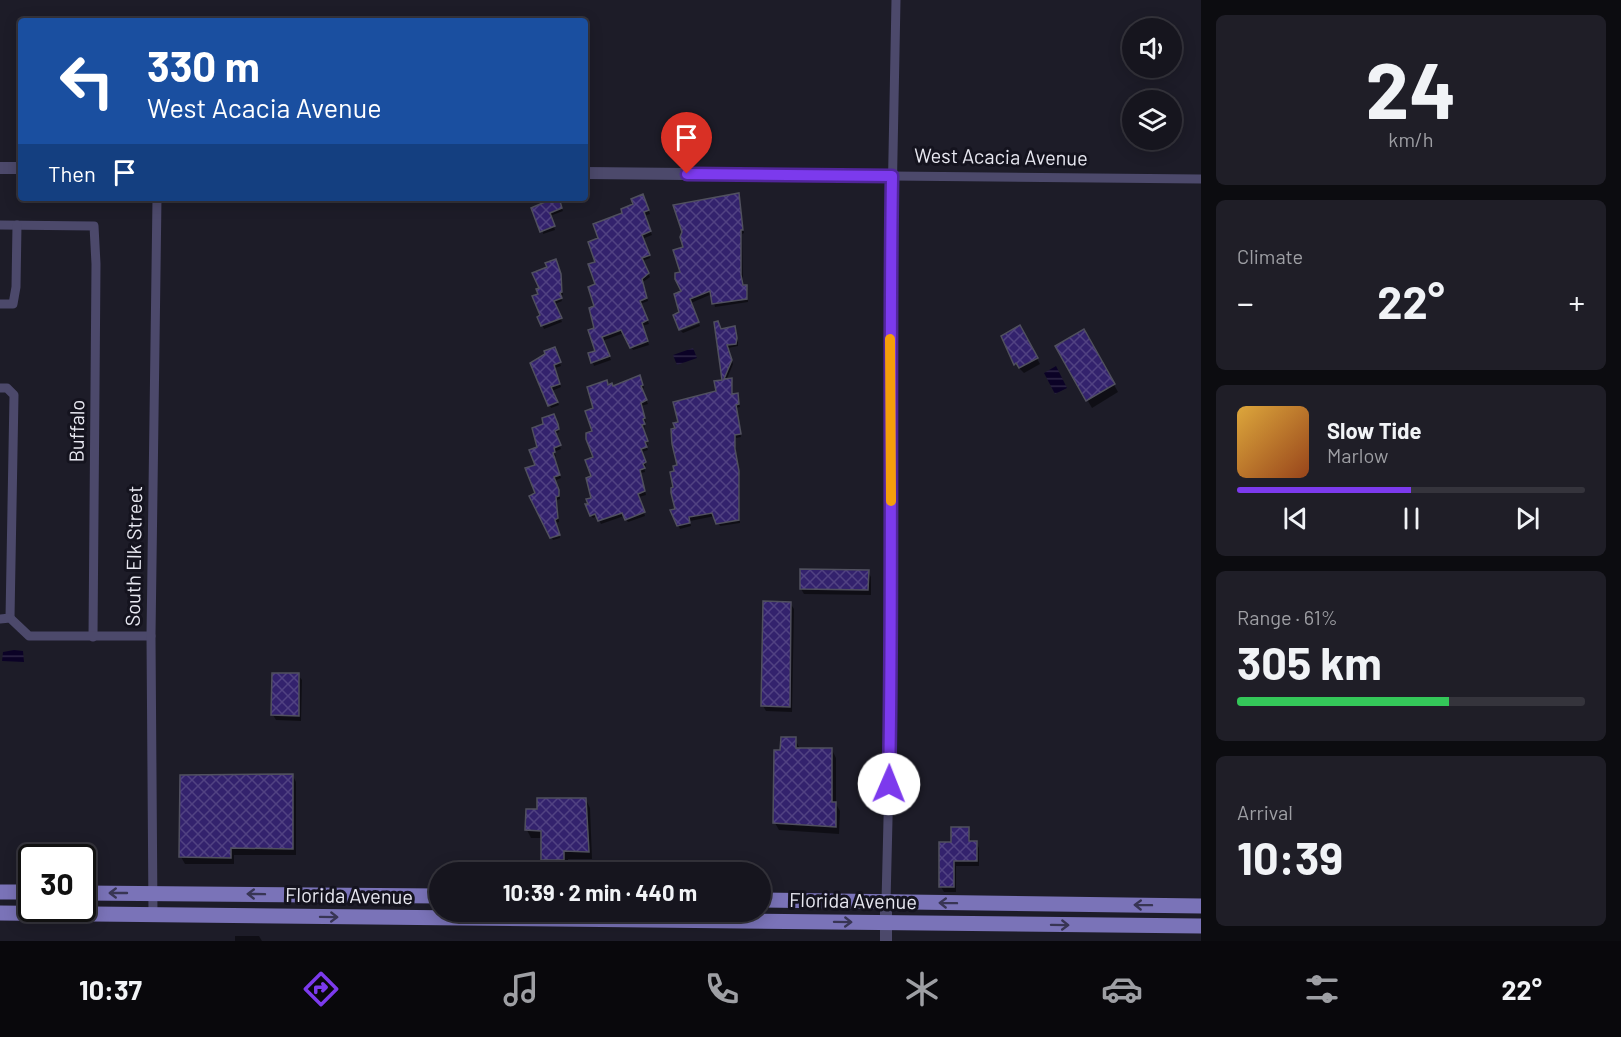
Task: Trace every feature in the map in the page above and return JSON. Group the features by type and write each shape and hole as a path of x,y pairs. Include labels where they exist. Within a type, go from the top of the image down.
{"main road":[{"path":"0,892 18,892"},
{"name":"Florida Avenue","path":"96,892 429,896"},
{"name":"Florida Avenue","path":"771,900 1201,906"},
{"path":"397,917 398,909 429,907"},
{"name":"Florida Avenue","path":"0,913 1201,927"}],"street":[{"path":"886,941 892,615 890,320 896,0"},
{"path":"0,168 18,168"},
{"name":"West Acacia Avenue","path":"588,173 1201,179"},
{"name":"South Elk Street","path":"153,915 151,636 157,201"},
{"path":"0,225 17,225 16,287 13,304 0,304"},
{"name":"Buffalo","path":"17,225 94,226 96,264 93,637"},
{"path":"0,388 7,387 14,395 10,618 29,636 151,636"},
{"path":"0,531 11,532"},
{"path":"0,619 10,618"}],"shaded area":[{"path":"693,348 697,358 677,365 673,355"},
{"path":"1056,366 1067,388 1055,394 1044,373"},
{"path":"23,651 24,662 2,661 3,652"}],"building":[{"path":"739,193 743,230 741,230 741,275 743,285 747,285 747,299 712,304 710,291 690,299 699,322 679,330 673,315 679,312 674,294 681,291 675,279 675,273 680,272 673,250 683,247 680,237 682,232 673,205"},
{"path":"643,194 649,210 644,212 651,231 642,235 650,255 642,258 649,273 642,279 647,298 640,301 648,320 642,323 648,341 630,348 621,330 602,337 610,356 591,363 588,353 595,351 588,330 594,328 589,308 594,306 588,287 595,284 588,264 595,262 588,242 598,238 593,224 622,213 621,209 633,204 631,199"},
{"path":"560,201 562,208 550,213 555,226 540,232 531,208 545,202"},
{"path":"556,259 561,274 562,298 554,301 562,318 541,326 537,317 540,315 532,296 538,294 536,289 539,288 532,273 547,267 545,263"},
{"path":"718,321 721,329 735,326 737,338 736,344 727,345 732,360 724,379 732,378 732,394 738,393 739,404 736,405 741,434 735,435 735,449 739,471 739,520 716,524 712,513 689,517 690,523 677,526 670,510 675,509 671,493 673,487 670,472 674,471 673,466 677,465 671,429 675,428 673,423 678,422 673,402 716,391 714,381 722,380 714,322"},
{"path":"1020,325 1038,358 1019,368 1016,363 1014,365 1001,336"},
{"path":"1084,329 1115,384 1086,401 1055,346"},
{"path":"555,347 561,362 554,365 560,384 551,387 558,402 548,406 530,363 545,354 544,351"},
{"path":"640,375 643,385 641,386 647,400 641,403 645,418 643,419 645,424 642,425 648,441 645,442 647,447 641,449 646,462 643,464 645,468 640,470 645,491 638,494 645,512 625,520 622,513 598,521 595,514 590,516 585,504 588,504 586,499 591,498 586,478 591,476 585,460 593,457 586,439 586,433 592,431 585,411 593,408 587,387 607,380 608,385 612,383 613,386"},
{"path":"554,414 559,429 555,431 561,445 554,448 553,453 560,475 554,477 559,490 559,496 556,497 558,518 555,520 560,535 550,538 529,496 535,493 525,468 535,465 529,450 537,447 532,428 543,424 542,418"},
{"path":"800,569 869,570 868,590 800,589"},
{"path":"763,601 791,602 790,707 761,706"},
{"path":"272,673 299,673 299,716 271,715"},
{"path":"781,737 796,737 796,748 832,748 832,802 836,802 836,827 773,823 774,750 780,750"},
{"path":"293,774 293,849 231,848 231,858 179,857 180,775"},
{"path":"537,798 586,798 589,852 564,851 564,860 541,860 541,831 525,830 526,809 537,809"},
{"path":"951,827 969,827 969,841 977,841 977,861 954,861 954,887 939,887 939,842 951,842"}],"slow traffic":[{"path":"890,339 891,501"}],"route":[{"path":"687,174 892,176 890,309 892,615 889,784"}]}
